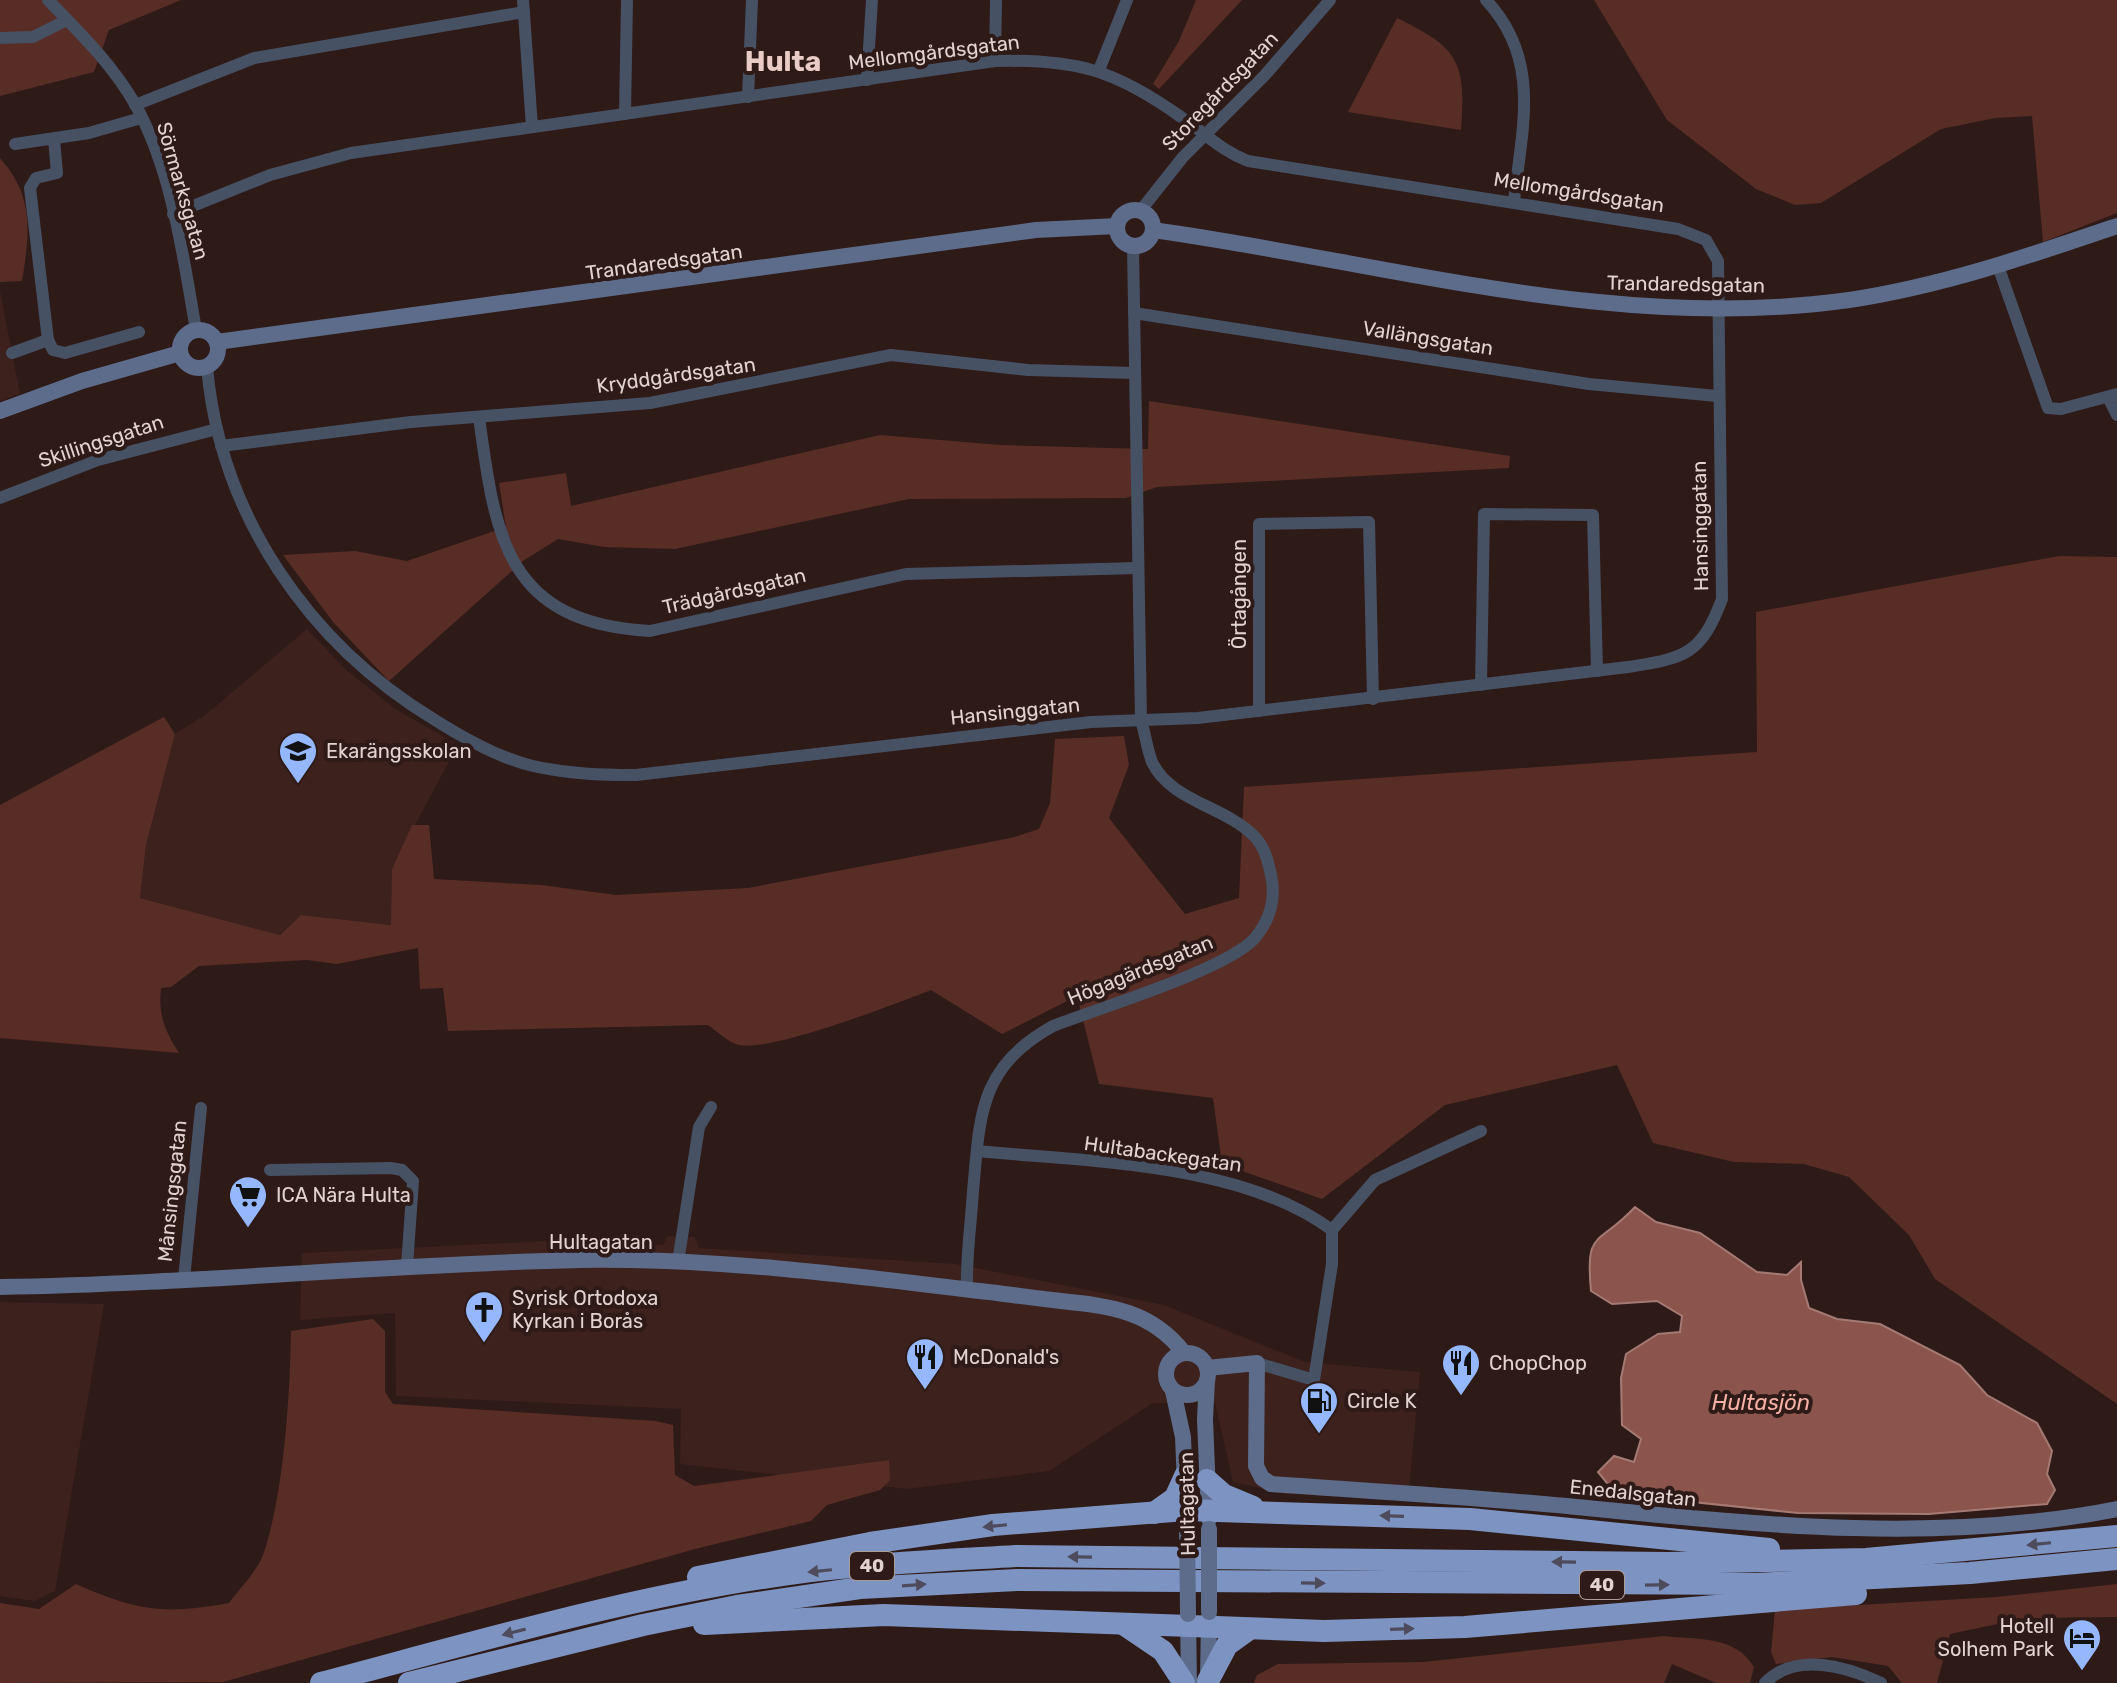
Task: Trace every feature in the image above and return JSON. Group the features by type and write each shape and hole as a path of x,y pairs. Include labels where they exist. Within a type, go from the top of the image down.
{"highway":[{"path":"1154,1513 1175,1498 1185,1476"},
{"path":"1207,1480 1224,1495 1261,1510"},
{"path":"590,1614 689,1579 870,1543 993,1525 1154,1513 1209,1520 1261,1510 1485,1520 1866,1559"},
{"name":"40","path":"321,1683 590,1614 810,1571 1016,1556 1668,1563 1866,1559 2117,1536"},
{"name":"40","path":"409,1683 643,1625 737,1606 860,1588 1017,1580 1632,1586 1756,1584 1970,1573 2117,1559"},
{"path":"643,1625 884,1615 1125,1625 1199,1620 1248,1630 1465,1627 1864,1594 1970,1573"},
{"path":"1125,1625 1163,1651 1197,1682 1227,1645 1248,1630"}],"street":[{"name":"Sörmarksgatan","path":"48,0 108,64 141,118 173,214 196,330"},
{"path":"625,114 627,0"},
{"path":"748,97 752,0"},
{"path":"867,80 872,0"},
{"path":"995,61 996,0"},
{"path":"1099,70 1127,0"},
{"name":"Storegårdsgatan","path":"1141,210 1203,136 1265,75 1330,0"},
{"path":"1486,0 1513,34 1523,70 1525,105 1514,201"},
{"path":"135,105 254,58 524,6 532,127"},
{"path":"0,38 33,37 67,20"},
{"name":"Mellomgårdsgatan","path":"173,214 270,175 351,153 995,61 1063,62 1099,70 1144,91 1223,151 1248,161 1514,201 1695,234 1706,240 1718,261 1719,307"},
{"path":"15,144 54,139 141,118"},
{"path":"54,139 57,173 36,178 30,188 48,340 53,350 65,353 139,332"},
{"path":"1141,210 1150,218 1153,230 1147,243 1133,247 1121,240 1117,226 1125,213 1141,210"},
{"name":"Trandaredsgatan","path":"217,342 514,304 1036,230 1117,226"},
{"name":"Trandaredsgatan","path":"1153,230 1608,304 1719,307 1850,299 1998,266 2117,226"},
{"name":"Högagärdsgatan","path":"967,1289 977,1128 992,1081 1032,1037 1239,951 1268,920 1274,890 1268,857 1255,837 1226,815 1167,782 1152,762 1141,720 1133,247"},
{"path":"1998,266 2048,408 2061,409 2113,395 2117,415"},
{"name":"Hansinggatan","path":"207,367 217,429 232,481 276,571 324,631 362,669 408,704 470,742 531,766 584,775 636,775 1091,722 1259,711 1373,699 1597,671 1686,656 1713,624 1722,599 1717,396 1719,307"},
{"name":"Vallängsgatan","path":"1134,313 1589,384 1717,396"},
{"path":"196,330 209,332 217,342 217,356 207,367 190,366 180,353 183,338 196,330"},
{"path":"12,353 48,340"},
{"path":"0,411 82,381 180,353"},
{"name":"Kryddgårdsgatan","path":"221,446 479,417 650,403 891,355 1028,370 1134,373"},
{"name":"Trädgårdsgatan","path":"479,417 493,510 502,542 519,573 546,599 579,619 613,629 650,631 906,574 1138,568"},
{"name":"Skillingsgatan","path":"0,498 98,460 217,429"},
{"path":"1481,685 1484,514 1593,515 1597,671"},
{"name":"Örtagången","path":"1259,711 1259,524 1369,522 1373,699"},
{"path":"678,1262 699,1127 711,1107"},
{"name":"Månsingsgatan","path":"184,1279 201,1108"},
{"path":"1173,1391 1193,1394 1207,1374 1257,1363 1314,1380 1332,1264 1332,1230 1375,1180 1481,1131"},
{"name":"Hultabackegatan","path":"977,1151 1184,1174 1250,1186 1309,1213 1332,1230"},
{"path":"270,1170 391,1168 408,1174 413,1181 407,1266"},
{"name":"Hultagatan","path":"0,1287 407,1266 582,1260 678,1262 967,1289 1126,1310 1164,1330 1184,1353"},
{"name":"Hultagatan","path":"1184,1353 1197,1355 1207,1374 1205,1419 1209,1520 1199,1620 1186,1519 1183,1437 1173,1391 1165,1371 1171,1360 1184,1353"},
{"name":"Enedalsgatan","path":"1257,1363 1256,1466 1262,1478 1271,1484 1397,1490 1702,1520 1831,1527 1913,1528 2044,1520 2117,1509"},
{"path":"1197,1682 1199,1620"},
{"path":"1765,1683 1783,1671 1820,1664 1845,1666 1881,1683"}],"shaded area":[{"path":"0,0 181,0 109,30 94,72 0,96"},
{"path":"1196,0 1242,0 1159,89 1153,84 1179,41"},
{"path":"1594,0 2117,0 2117,213 2043,242 2032,116 1996,118 1941,129 1821,203 1795,205 1756,189 1667,120"},
{"path":"1397,18 1434,39 1454,60 1462,88 1461,130 1348,112"},
{"path":"0,158 19,186 27,216 22,281 0,282"},
{"path":"0,291 20,394 0,401"},
{"path":"1149,401 1510,456 1509,468 1157,487 1126,498 909,499 675,549 604,547 558,539 523,561 389,681 333,622 283,555 355,551 407,561 506,527 499,483 566,473 571,506 880,435 1001,445 1148,449"},
{"path":"2059,556 2117,557 2117,1404 1935,1279 1909,1235 1849,1177 1804,1164 1734,1162 1653,1143 1617,1065 1445,1105 1322,1199 1222,1164 1213,1098 1099,1084 1077,996 1002,1034 931,990 834,1025 755,1045 735,1044 708,1025 448,1031 443,988 420,989 418,948 337,964 307,960 199,966 171,987 161,988 164,1022 179,1053 0,1038 0,805 164,717 175,734 146,845 140,898 280,935 301,915 391,925 392,869 412,825 429,825 434,879 541,885 616,895 748,888 1011,838 1039,829 1050,803 1055,739 1124,736 1129,765 1109,818 1185,914 1239,898 1244,787 1757,752 1756,612"},
{"name":"Ekarängsskolan","path":"307,629 345,669 397,710 458,745 392,868 392,925 301,915 280,935 140,898 146,845 175,734 205,715"},
{"path":"667,1236 695,1237 699,1248 956,1264 1164,1305 1305,1362 1420,1372 1408,1500 1286,1494 1233,1482 1215,1403 1153,1403 1049,1471 907,1489 680,1464 681,1409 396,1396 395,1313 300,1320 302,1253 587,1239 663,1245"},
{"path":"0,1302 104,1304 55,1591 35,1601 0,1596"},
{"path":"373,1319 385,1331 385,1392 393,1404 656,1421 673,1425 675,1475 694,1486 889,1460 890,1480 880,1490 827,1505 811,1521 695,1549 223,1682 0,1683 0,1603 39,1609 76,1584 117,1600 151,1608 186,1609 229,1603 258,1565 271,1528 285,1443 291,1331"},
{"path":"2117,1584 2117,1617 2026,1618 1950,1634 1937,1683 1902,1683 1888,1666 1832,1657 1776,1664 1771,1652 1775,1610 1996,1597"},
{"path":"1664,1636 1715,1641 1737,1649 1754,1667 1750,1683 1716,1683 1672,1664 1664,1683 1254,1683 1257,1675 1278,1664 1423,1662"}],"water":[{"name":"Hultasjön","path":"1635,1207 1656,1222 1700,1233 1757,1272 1787,1275 1801,1262 1801,1280 1809,1308 1837,1319 1880,1324 1960,1365 1987,1395 2037,1423 2052,1451 2047,1474 2055,1490 2047,1504 1929,1514 1798,1513 1616,1494 1598,1472 1614,1456 1634,1462 1641,1439 1622,1425 1621,1378 1626,1354 1658,1334 1680,1332 1682,1316 1657,1301 1612,1304 1591,1291 1590,1257 1593,1247"}],"place":[{"name":"Ekarängsskolan","path":"298,785"},
{"name":"ICA Nära Hulta","path":"248,1229"},
{"name":"Syrisk Ortodoxa Kyrkan i Borås","path":"484,1344"},
{"name":"McDonald's","path":"925,1391"},
{"name":"ChopChop","path":"1461,1397"},
{"name":"Circle K","path":"1319,1435"},
{"name":"Hotell Solhem Park","path":"2082,1672"}],"district":[{"name":"Hulta","path":"783,61"}]}
